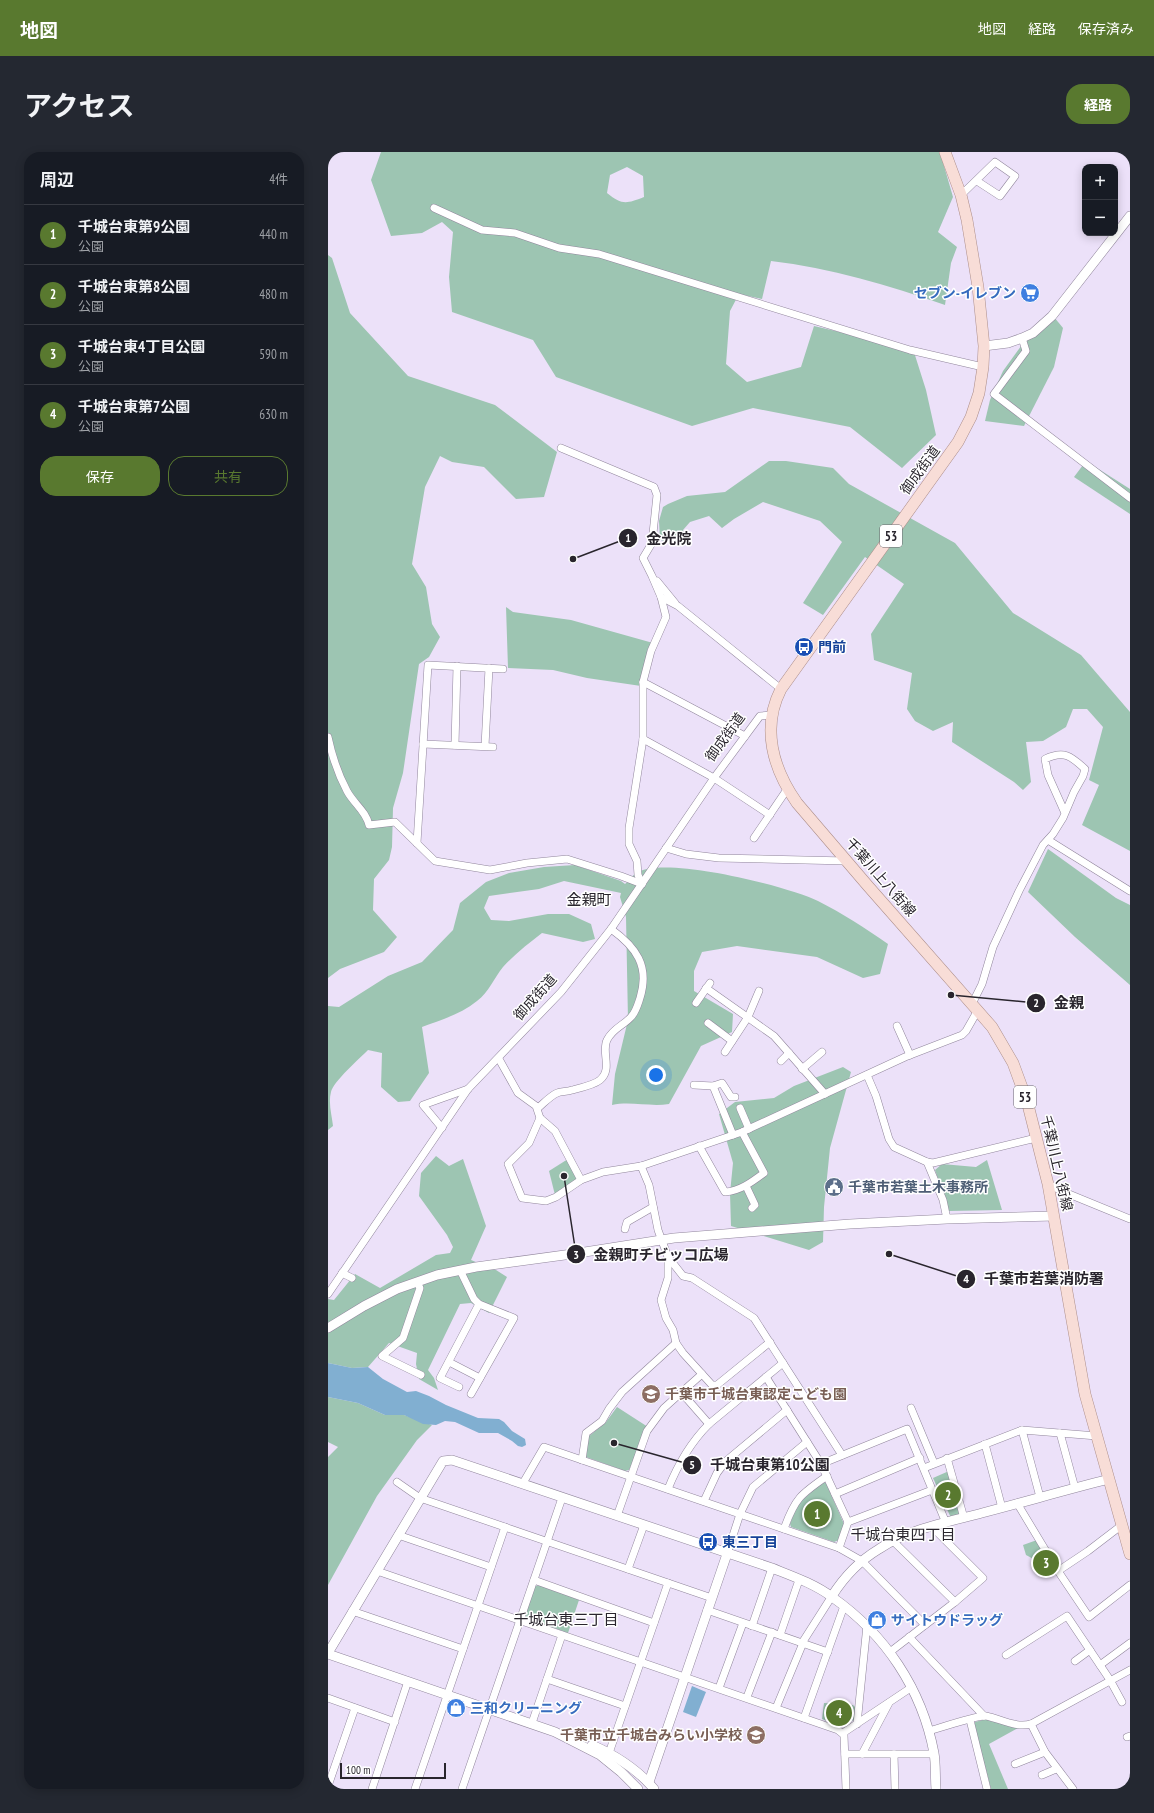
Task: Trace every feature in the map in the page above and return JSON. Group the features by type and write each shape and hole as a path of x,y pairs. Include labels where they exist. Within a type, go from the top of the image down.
{"main road":[{"name":"53","path":"945,152 960,194 967,220 977,280 984,346"},
{"name":"御成街道","path":"772,714 781,689 958,442 976,405 983,367 984,346"},
{"name":"千葉川上八街線","path":"772,714 771,740 774,756 788,788 797,803 975,1007 1000,1038 1013,1063 1023,1088 1048,1184 1080,1372 1130,1554"}],"street":[{"path":"960,194 995,162 1015,176 1000,196 977,180"},
{"path":"434,208 482,230 515,233 555,247 600,254 903,348 983,367"},
{"path":"984,346 1022,338 1033,332 1052,316 1130,216"},
{"path":"1022,338 1026,352 994,394 1130,498"},
{"path":"561,448 654,488 657,495 652,543 643,558 661,597 666,617 651,651 643,682 643,739 629,828 629,844 637,861 638,875 642,884"},
{"path":"652,576 678,606 781,689"},
{"path":"661,597 678,606"},
{"path":"417,843 428,665 502,669"},
{"path":"455,745 457,666"},
{"path":"423,744 489,746 489,668"},
{"path":"643,682 745,736"},
{"name":"御成街道","path":"328,1294 468,1089 499,1059 561,992 611,929 714,778 760,716 772,714"},
{"path":"328,737 338,773 354,801 368,816 369,825 393,821 435,861 464,867 490,870 527,863 567,859 613,873 642,884"},
{"path":"643,739 714,778 770,815"},
{"path":"499,1059 518,1093 538,1108 540,1118 529,1143 508,1164 522,1198 546,1201 556,1197 581,1180 603,1172 641,1166 749,1129 910,1055 962,1035 966,1031 999,933 1042,845 1059,826 1065,813 1085,769 1070,756 1055,754 1045,759 1048,775 1065,813"},
{"path":"754,838 788,788"},
{"path":"1048,840 1130,891"},
{"path":"666,848 686,854 719,858 847,862"},
{"path":"538,1108 558,1092 571,1091 600,1080 605,1074 607,1068 605,1048 606,1041 612,1031 631,1017 636,1010 644,981 640,959 620,936 611,929"},
{"path":"696,1003 708,985 774,1036 825,1094"},
{"path":"725,1052 748,1017 759,991"},
{"path":"708,1023 732,1041"},
{"path":"897,1026 910,1055"},
{"path":"802,1069 822,1052"},
{"path":"781,1061 789,1053"},
{"path":"867,1075 876,1096 889,1138 894,1146 928,1162 933,1163 1036,1138"},
{"path":"694,1085 713,1086 722,1083 731,1097 735,1097"},
{"path":"713,1086 733,1135"},
{"path":"442,1128 423,1105 468,1089"},
{"path":"740,1108 749,1129"},
{"path":"540,1118 554,1131 581,1180"},
{"path":"699,1146 725,1192 746,1186 764,1173 742,1132"},
{"path":"928,1162 943,1200 947,1219"},
{"path":"641,1166 649,1186 658,1230 668,1258 668,1278 661,1300 666,1318 676,1343 702,1374 712,1384 717,1385 770,1342"},
{"path":"1048,1184 1130,1219"},
{"path":"746,1186 755,1205 752,1208"},
{"path":"625,1229 627,1222 653,1208"},
{"path":"328,1328 377,1299 417,1282 460,1270 662,1240 850,1224 1054,1216"},
{"path":"668,1258 683,1276 692,1278 754,1318 842,1455"},
{"path":"460,1270 474,1299 479,1304 514,1318 472,1394"},
{"path":"342,1273 352,1278"},
{"path":"417,1282 420,1288 409,1316 406,1332 403,1338 382,1356 421,1375"},
{"path":"459,1387 440,1378 479,1304"},
{"path":"582,1460 586,1433 602,1421 622,1392 676,1343"},
{"path":"449,1362 480,1378"},
{"path":"668,1489 683,1456 697,1436 709,1424 766,1378 783,1362"},
{"path":"617,1516 647,1431 664,1408 680,1392 702,1374"},
{"path":"766,1378 821,1464 848,1522 839,1548"},
{"path":"680,1392 709,1424"},
{"path":"911,1408 934,1463"},
{"path":"704,1500 717,1473 726,1461 787,1410"},
{"path":"821,1464 907,1429 946,1522"},
{"path":"924,1468 1022,1430 1097,1436"},
{"path":"1022,1430 1040,1497"},
{"path":"1060,1433 1075,1488"},
{"path":"807,1442 754,1486 740,1514 727,1554 708,1610 685,1676 652,1786 609,1753 578,1739 328,1654 398,1534 443,1461 452,1460 727,1554 772,1568 832,1596 866,1625 890,1652 912,1687 929,1731 934,1754 936,1789"},
{"path":"985,1444 1002,1508"},
{"path":"523,1484 544,1447 630,1477 704,1500 839,1548 862,1561 925,1625"},
{"path":"835,1494 920,1458"},
{"path":"947,1458 964,1518"},
{"path":"784,1529 794,1503 801,1495 827,1476"},
{"path":"776,1708 802,1643 832,1596 849,1573 879,1548 908,1534 946,1522 1109,1479"},
{"path":"397,1482 420,1498 712,1598"},
{"path":"848,1522 932,1490"},
{"path":"462,1789 562,1498"},
{"path":"1017,1503 1058,1571 1090,1617 1130,1585"},
{"path":"628,1569 644,1525"},
{"path":"1058,1571 1088,1551 1122,1525"},
{"path":"415,1789 505,1527"},
{"path":"890,1652 955,1602 983,1578 932,1527"},
{"path":"398,1534 491,1567"},
{"path":"893,1541 955,1602"},
{"path":"752,1626 772,1568"},
{"path":"377,1571 747,1697 843,1733"},
{"path":"534,1580 654,1623"},
{"path":"780,1635 799,1580"},
{"path":"609,1753 668,1583"},
{"path":"804,1718 844,1606"},
{"path":"708,1610 828,1652"},
{"path":"352,1612 463,1649"},
{"path":"1006,1655 1067,1616 1110,1680 1114,1696 1122,1702"},
{"path":"719,1688 743,1623"},
{"path":"857,1724 866,1625"},
{"path":"747,1697 772,1632"},
{"path":"532,1723 562,1634"},
{"path":"909,1637 984,1716"},
{"path":"1100,1665 1130,1643"},
{"path":"1075,1661 1090,1650"},
{"path":"929,1731 984,1716 1025,1726 1130,1670"},
{"path":"547,1679 625,1706"},
{"path":"372,1789 408,1681"},
{"path":"843,1733 912,1687"},
{"path":"328,1698 395,1722"},
{"path":"862,1754 889,1702"},
{"path":"328,1786 355,1708"},
{"path":"970,1720 987,1789"},
{"path":"1031,1724 1045,1752 1056,1769 1073,1789"},
{"path":"555,1732 600,1755 621,1772 638,1789"},
{"path":"843,1733 846,1789"},
{"path":"1015,1764 1045,1752"},
{"path":"845,1754 934,1754"},
{"path":"894,1754 894,1789"},
{"path":"1042,1775 1056,1769"}],"green space":[{"path":"381,152 940,152 953,197 938,232 957,247 951,263 945,305 859,278 815,268 771,261 762,299 739,294 730,311 726,364 747,382 801,367 814,326 913,349 926,390 936,435 902,468 850,427 753,408 692,426 556,377 533,340 452,312 449,277 453,232 442,222 422,233 391,236 371,180","holes":["627,167 643,176 644,197 633,201 624,202 617,200 607,193 610,175"]},
{"path":"328,255 332,258 350,313 408,376 495,405 557,452 544,497 516,499 484,467 452,462 440,456 425,487 412,564 426,587 432,624 440,637 429,657 419,664 403,773 393,808 392,847 389,860 374,879 373,910 397,937 384,952 340,969 328,978"},
{"path":"1054,317 1063,328 1054,367 1024,426 985,421 990,400 1003,371 1040,320"},
{"path":"769,461 786,461 833,468 849,484 955,543 1013,613 1081,655 1130,712 1130,851 1082,825 1099,785 1089,780 1103,727 1087,709 1073,709 1066,727 1043,741 1026,742 1031,782 1023,790 1014,782 952,742 953,722 933,731 915,721 907,709 912,673 874,660 871,634 904,584 865,557 823,615 803,603 842,542 820,521 763,502 722,528 709,516 690,522 683,530 687,545 660,540 659,521 663,507 687,496 725,492"},
{"path":"1086,461 1130,489 1130,514 1074,477"},
{"path":"506,607 513,612 571,620 653,643 641,686 587,678 553,670 508,668"},
{"path":"1048,849 1116,898 1130,905 1130,985 1075,937 1028,892"},
{"path":"575,865 621,881 625,884 634,874 638,872 653,868 674,868 700,870 727,875 755,881 803,895 836,911 888,944 880,974 863,978 817,957 737,946 702,952 694,971 694,991 733,1014 732,1032 701,1046 669,1104 612,1105 615,1074 628,1020 626,917 620,897 621,893 564,881 539,889 489,896 484,908 491,920 509,921 548,914 569,914 591,924 595,939 583,942 542,933 517,953 503,967 488,989 471,1006 444,1019 422,1027 429,1073 410,1101 398,1102 381,1087 382,1053 368,1050 341,1076 331,1092 330,1109 333,1126 328,1130 328,1006 339,1007 388,976 422,962 453,930 460,903 486,882 509,873 544,867"},
{"path":"843,1067 851,1072 830,1148 824,1207 823,1242 809,1250 731,1226 730,1193 733,1163 719,1114 735,1102 774,1098 794,1086"},
{"path":"436,1156 449,1166 463,1159 486,1226 471,1260 496,1270 507,1277 489,1313 471,1303 460,1304 428,1370 434,1378 438,1390 419,1379 416,1364 417,1353 389,1343 368,1367 352,1368 328,1363 328,1299 334,1300 355,1274 380,1288 436,1255 450,1253 453,1247 447,1235 419,1196 421,1173"},
{"path":"568,1159 579,1180 555,1195 549,1171"},
{"path":"987,1160 1002,1210 949,1211 935,1170 942,1164 976,1167"},
{"path":"328,1397 358,1403 385,1415 404,1415 432,1425 417,1440 377,1496 328,1585 328,1457 338,1447 328,1442"},
{"path":"617,1407 648,1427 629,1470 625,1471 586,1457 588,1437 606,1422"},
{"path":"949,1471 960,1512 959,1515 951,1518 933,1478"},
{"path":"822,1482 826,1483 844,1524 839,1540 834,1542 791,1527 790,1524 797,1505"},
{"path":"1037,1540 1056,1571 1026,1555 1023,1545"},
{"path":"540,1585 579,1600 568,1633 526,1618 525,1615 535,1586"},
{"path":"824,1703 853,1705 855,1707 854,1720 838,1722 822,1719"},
{"path":"986,1719 1018,1728 989,1744 1008,1789 991,1789 974,1725 975,1722"}],"water":[{"path":"328,1363 352,1368 368,1367 383,1379 407,1392 416,1391 478,1418 499,1419 512,1431 525,1439 526,1445 522,1447 518,1446 498,1433 479,1433 455,1422 445,1421 436,1425 423,1424 404,1415 385,1415 358,1403 328,1397"},
{"path":"692,1686 706,1692 696,1717 683,1712"}],"place":[{"name":"セブン-イレブン","path":"1030,293"},
{"name":"金光院","path":"573,559"},
{"name":"門前","path":"804,647"},
{"name":"金親","path":"951,995"},
{"name":"金親町チビッコ広場","path":"564,1176"},
{"name":"千葉市若葉土木事務所","path":"834,1187"},
{"name":"千葉市若葉消防署","path":"889,1254"},
{"name":"千葉市千城台東認定こども園","path":"651,1394"},
{"name":"千城台東第10公園","path":"614,1443"},
{"name":"千城台東第8公園","path":"948,1495"},
{"name":"千城台東第9公園","path":"817,1514"},
{"name":"東三丁目","path":"708,1542"},
{"name":"千城台東4丁目公園","path":"1046,1563"},
{"name":"サイトウドラッグ","path":"877,1620"},
{"name":"三和クリーニング","path":"456,1708"},
{"name":"千城台東第7公園","path":"839,1713"},
{"name":"千葉市立千城台みらい小学校","path":"756,1735"}],"district":[{"name":"金親町","path":"589,899"},
{"name":"千城台東四丁目","path":"903,1534"},
{"name":"千城台東三丁目","path":"566,1619"}]}
